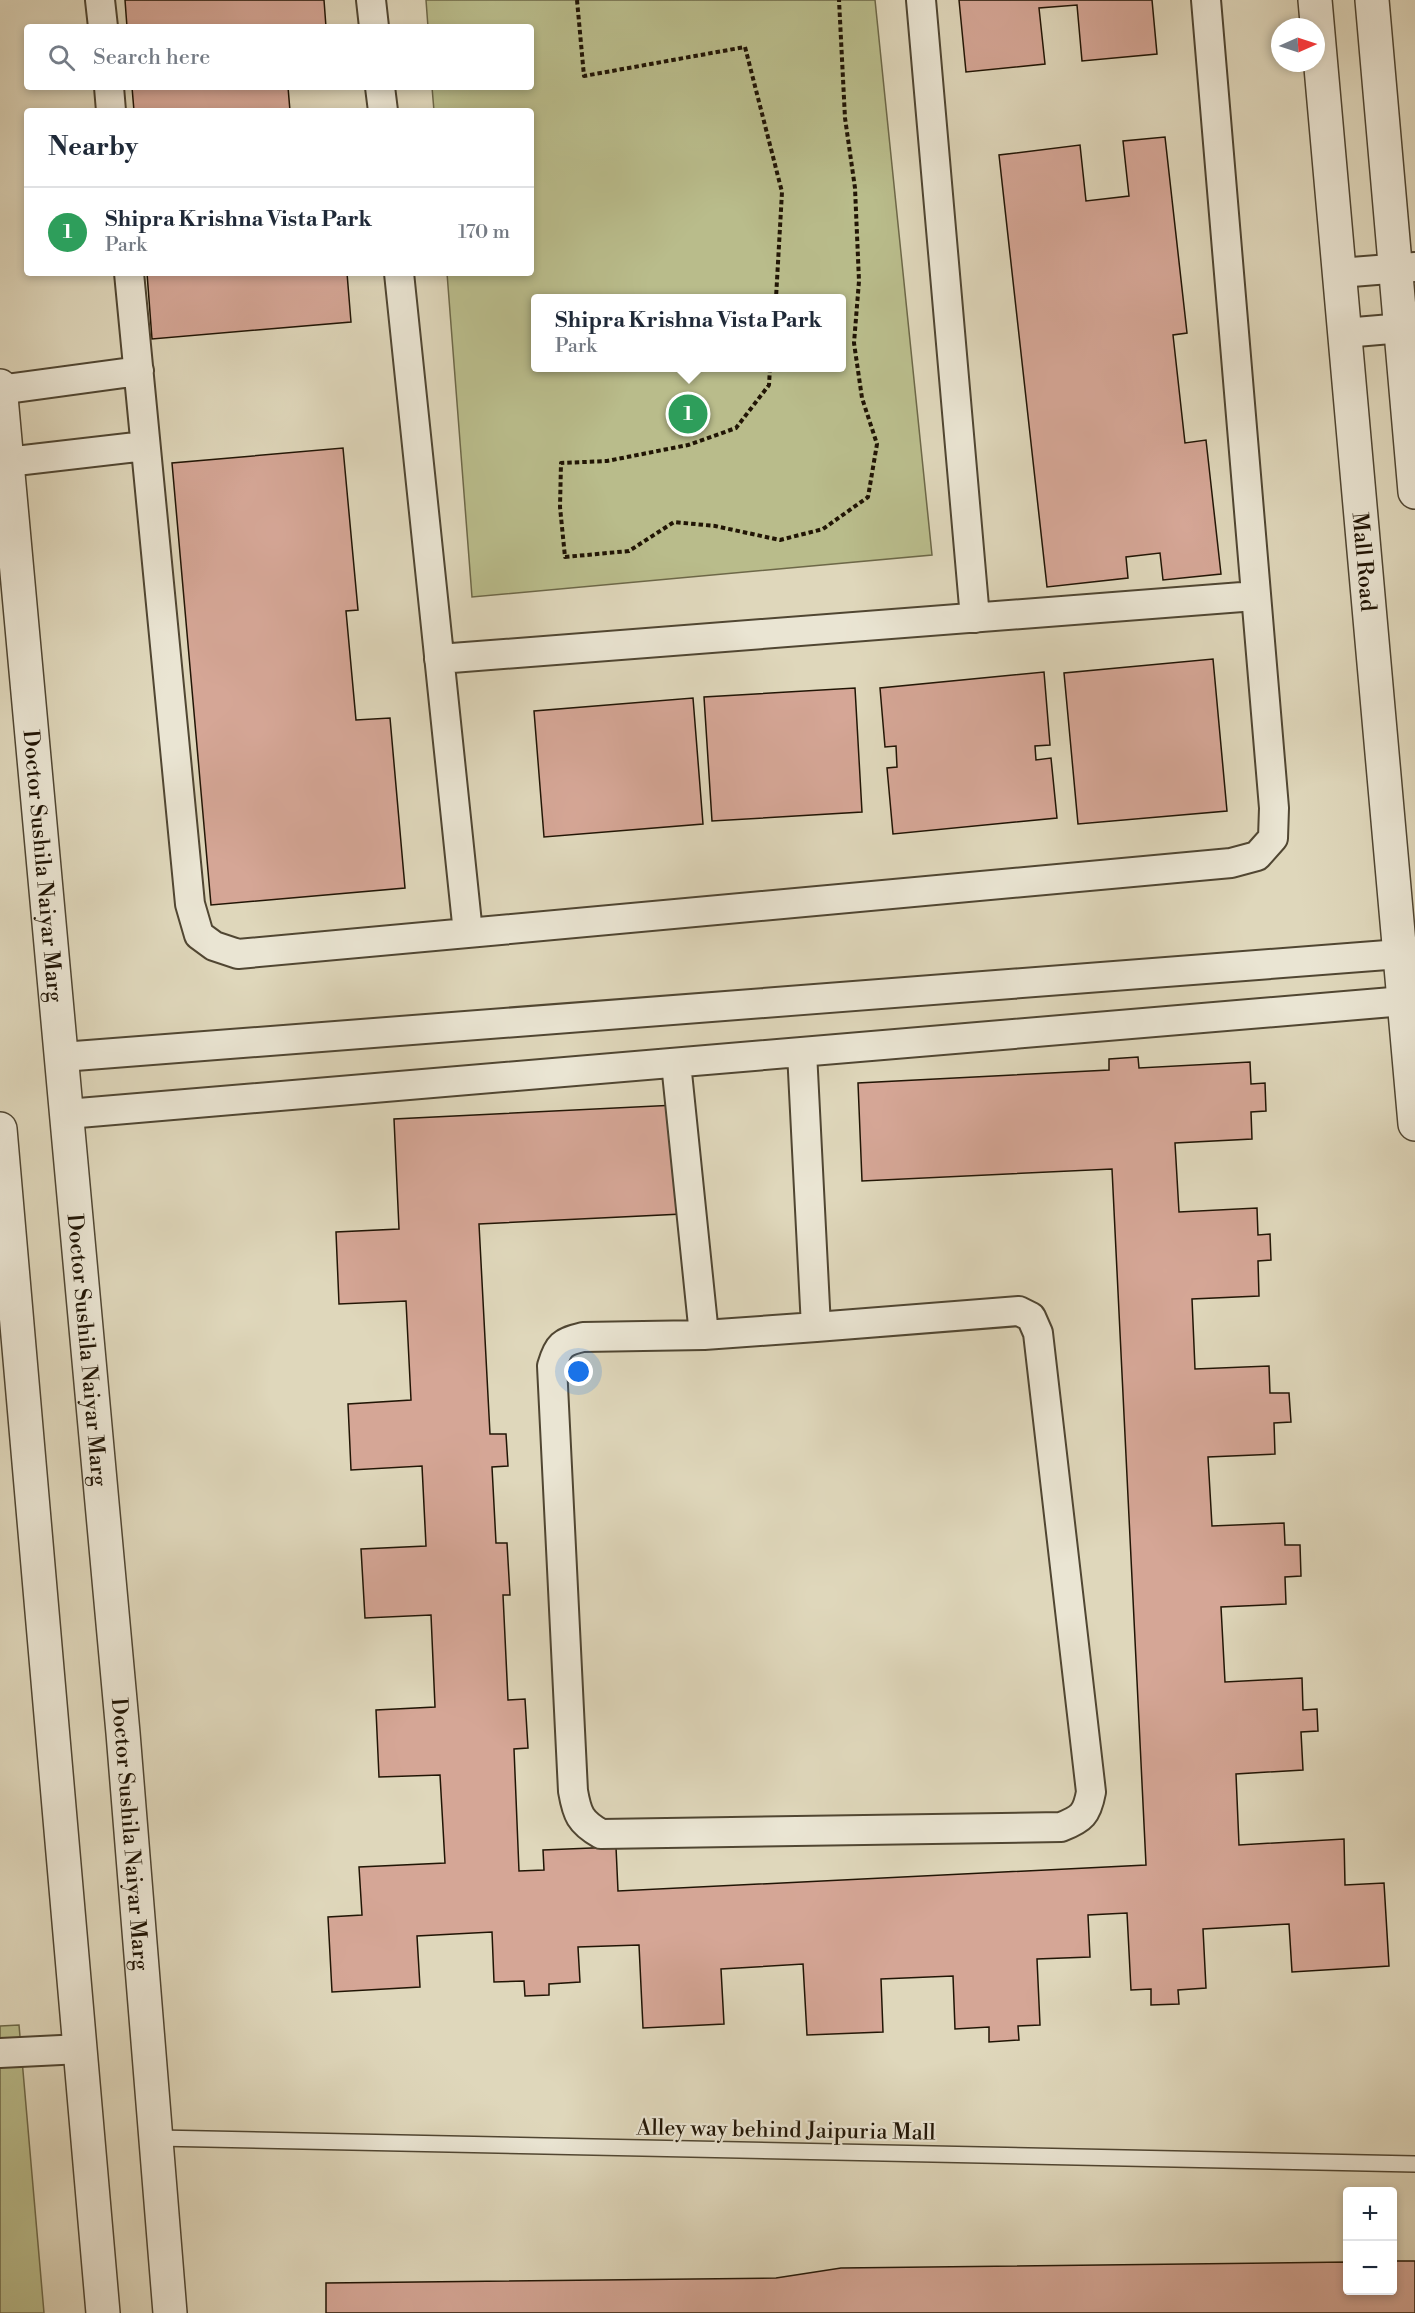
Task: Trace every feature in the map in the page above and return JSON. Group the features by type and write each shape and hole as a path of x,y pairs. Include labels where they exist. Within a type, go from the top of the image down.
{"street":[{"path":"100,0 103,24"},
{"path":"371,0 374,24"},
{"path":"921,0 975,618"},
{"path":"129,276 190,904 199,935 214,946 238,954 1219,864 1257,856 1273,838 1274,808 1206,0"},
{"name":"Mall Road","path":"1315,0 1415,1124"},
{"path":"1372,0 1406,268 1415,492"},
{"path":"109,90 111,108"},
{"path":"380,90 383,108"},
{"path":"1339,273 1406,268"},
{"path":"399,276 468,933"},
{"path":"1344,333 1408,328"},
{"path":"0,388 139,371"},
{"name":"Doctor Sushila Naiyar Marg","path":"0,388 124,1745 170,2313"},
{"path":"7,462 145,446"},
{"path":"439,659 1255,597"},
{"path":"62,1057 1400,954"},
{"path":"67,1114 1404,1001"},
{"path":"802,1052 816,1327"},
{"path":"676,1063 704,1335"},
{"path":"1,1143 3,1207 104,2313"},
{"path":"1003,1310 1018,1311 1030,1317 1038,1333 1091,1792 1088,1810 1075,1821 1061,1827 601,1834 587,1826 577,1813 573,1791 552,1366 556,1350 566,1341 584,1337 704,1335 816,1327 1003,1310"},
{"path":"0,2053 81,2049"}],"lane":[{"name":"Alley way behind Jaipuria Mall","path":"157,2138 1415,2164"}],"path":[{"path":"577,0 584,76 745,47 782,192 776,294"},
{"path":"770,372 769,385 736,428 688,445 607,461 561,463 560,507 566,557 629,551 674,522 715,525 780,540 823,529 868,497 877,444 862,398 854,343 860,281 855,188 845,118 839,0"}],"green space":[{"path":"426,0 875,0 932,555 472,597 447,276 534,276 534,108 434,108 432,90 534,90 534,24 428,24"},
{"path":"19,2025 44,2313 0,2313 0,2026"}],"building":[{"path":"125,0 324,0 326,24 127,24"},
{"path":"959,0 1152,0 1157,54 1082,61 1077,5 1039,8 1045,64 966,72"},
{"path":"132,90 288,90 290,108 134,108"},
{"path":"1165,137 1187,333 1173,335 1185,443 1206,440 1221,574 1163,580 1160,553 1126,557 1128,578 1047,587 999,155 1080,145 1086,201 1129,196 1123,141"},
{"path":"147,276 347,276 351,322 152,339"},
{"path":"343,448 358,610 346,611 356,720 390,718 405,888 211,905 172,463"},
{"path":"1213,659 1227,811 1078,824 1064,673"},
{"path":"1044,672 1050,745 1035,746 1036,760 1051,758 1057,818 893,834 887,768 897,767 896,746 885,747 880,688"},
{"path":"855,688 862,812 712,821 704,697"},
{"path":"693,698 703,824 544,837 534,711"},
{"path":"1138,1057 1139,1068 1250,1062 1251,1084 1265,1083 1266,1111 1251,1112 1252,1139 1175,1143 1179,1212 1257,1208 1258,1235 1270,1234 1271,1260 1258,1261 1259,1296 1192,1299 1195,1369 1269,1366 1270,1393 1289,1393 1291,1422 1274,1423 1275,1454 1208,1457 1212,1526 1284,1523 1285,1545 1300,1545 1301,1576 1285,1577 1286,1604 1221,1607 1225,1682 1302,1678 1303,1710 1317,1709 1318,1731 1301,1732 1303,1770 1236,1774 1239,1845 1344,1839 1345,1885 1384,1883 1389,1966 1292,1972 1289,1924 1203,1929 1206,1988 1178,1990 1179,2004 1151,2005 1151,1989 1131,1990 1127,1913 1088,1915 1090,1957 1037,1959 1040,2025 1018,2026 1019,2040 989,2042 989,2027 955,2029 953,1976 881,1979 883,2032 807,2035 803,1964 721,1969 724,2024 643,2028 639,1945 578,1947 580,1982 549,1984 549,1995 525,1996 524,1981 494,1982 492,1932 417,1936 420,1987 332,1992 328,1917 362,1915 359,1867 445,1863 440,1775 379,1777 376,1710 435,1707 431,1615 365,1618 361,1549 426,1546 422,1466 351,1470 348,1404 411,1400 406,1301 339,1304 336,1232 399,1229 394,1119 676,1105 682,1214 479,1224 490,1434 506,1434 508,1466 492,1467 496,1543 507,1543 510,1595 503,1595 508,1700 525,1699 528,1748 514,1749 519,1871 544,1870 543,1850 616,1847 618,1891 1146,1865 1112,1169 862,1181 858,1083 1109,1070 1109,1059"},
{"path":"1397,2261 1415,2261 1415,2313 326,2313 326,2283 776,2278 841,2268 1343,2262 1343,2295 1397,2295"}],"place":[{"name":"Shipra Krishna Vista Park","path":"688,414"}]}
